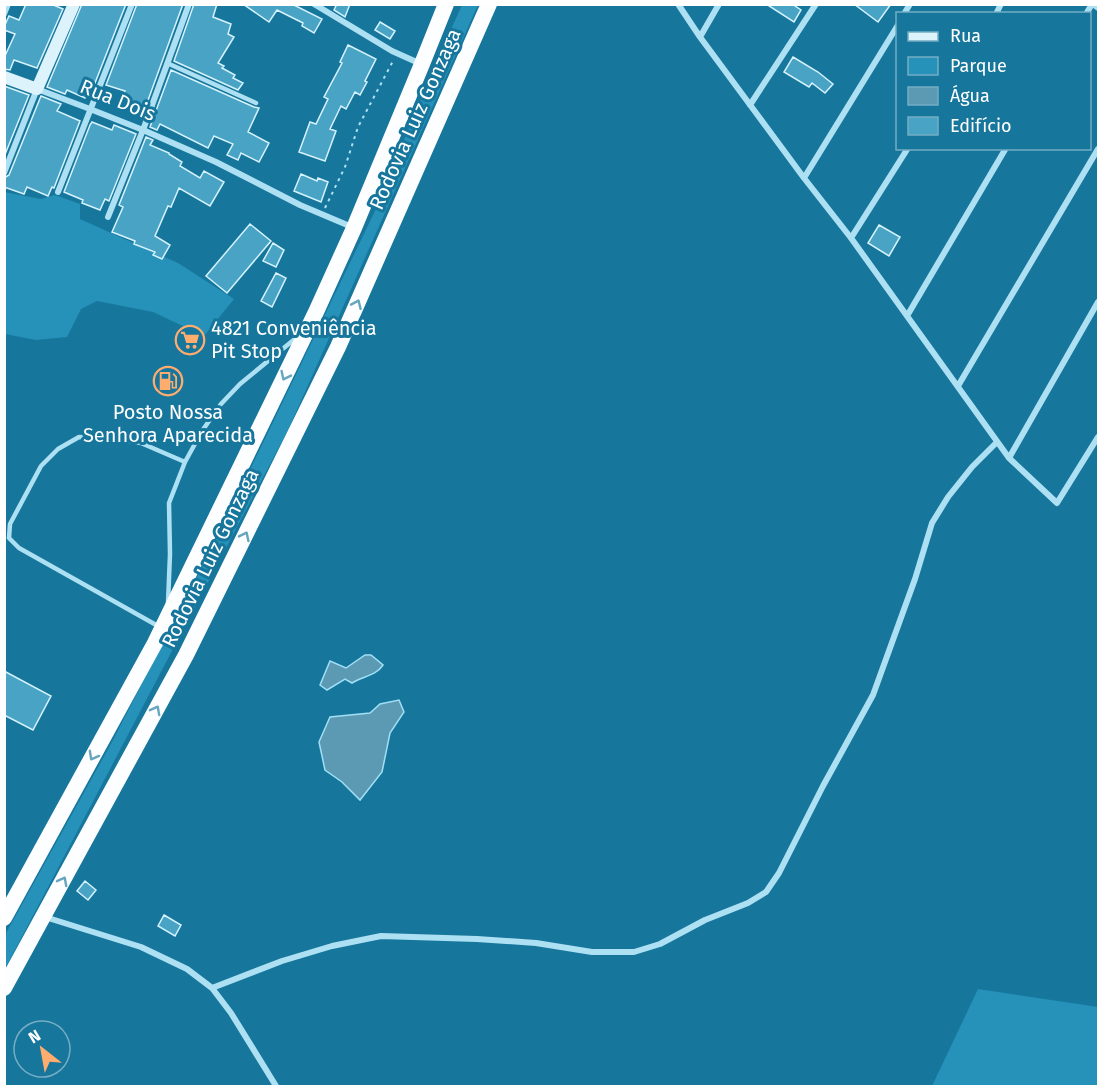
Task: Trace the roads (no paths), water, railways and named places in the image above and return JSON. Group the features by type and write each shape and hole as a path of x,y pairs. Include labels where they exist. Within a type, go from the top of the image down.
{"highway":[{"name":"Rodovia Luiz Gonzaga","path":"7,910 155,643 316,312 354,228 446,4"},
{"name":"Rodovia Luiz Gonzaga","path":"4,988 186,655 338,347 489,4"}],"main road":[{"path":"37,89 74,4"},
{"name":"Rua Dois","path":"4,77 37,89"}],"street":[{"path":"4,14 8,4"},
{"path":"58,192 132,4"},
{"path":"108,217 189,4"},
{"path":"314,4 398,53 422,64"},
{"path":"678,4 1010,458 1057,503 1098,437"},
{"path":"700,37 719,4"},
{"path":"750,105 816,4"},
{"path":"1092,4 1098,8"},
{"path":"804,178 896,27"},
{"path":"4,173 37,89"},
{"name":"Rua Dois","path":"37,89 216,162 276,194 354,228"},
{"path":"958,386 1098,149"},
{"path":"851,238 907,150"},
{"path":"907,316 1005,150"},
{"path":"1010,458 1098,302"},
{"path":"212,988 282,961 332,946 381,936 477,939 537,943 592,952 634,952 660,944 766,892 779,873 873,695 915,579 932,524 948,497 972,467 997,442"},
{"path":"44,916 141,947 187,969 212,988 231,1013 276,1086"}],"lane":[{"path":"167,63 256,103"},
{"path":"185,462 141,443 79,437 58,449 41,465 10,524 9,538 19,548 165,620 170,554 169,503 185,462 202,431 221,404 240,384 295,338 316,312"}],"water":[{"path":"365,655 371,655 383,665 373,674 352,683 345,679 327,690 320,685 330,661 346,668"},
{"path":"399,700 404,712 390,733 382,772 360,800 342,782 325,770 319,742 330,717 370,713 380,704"}],"place":[{"name":"4821 Conveniência Pit Stop","path":"190,340"},
{"name":"Posto Nossa Senhora Aparecida","path":"168,381"}]}
